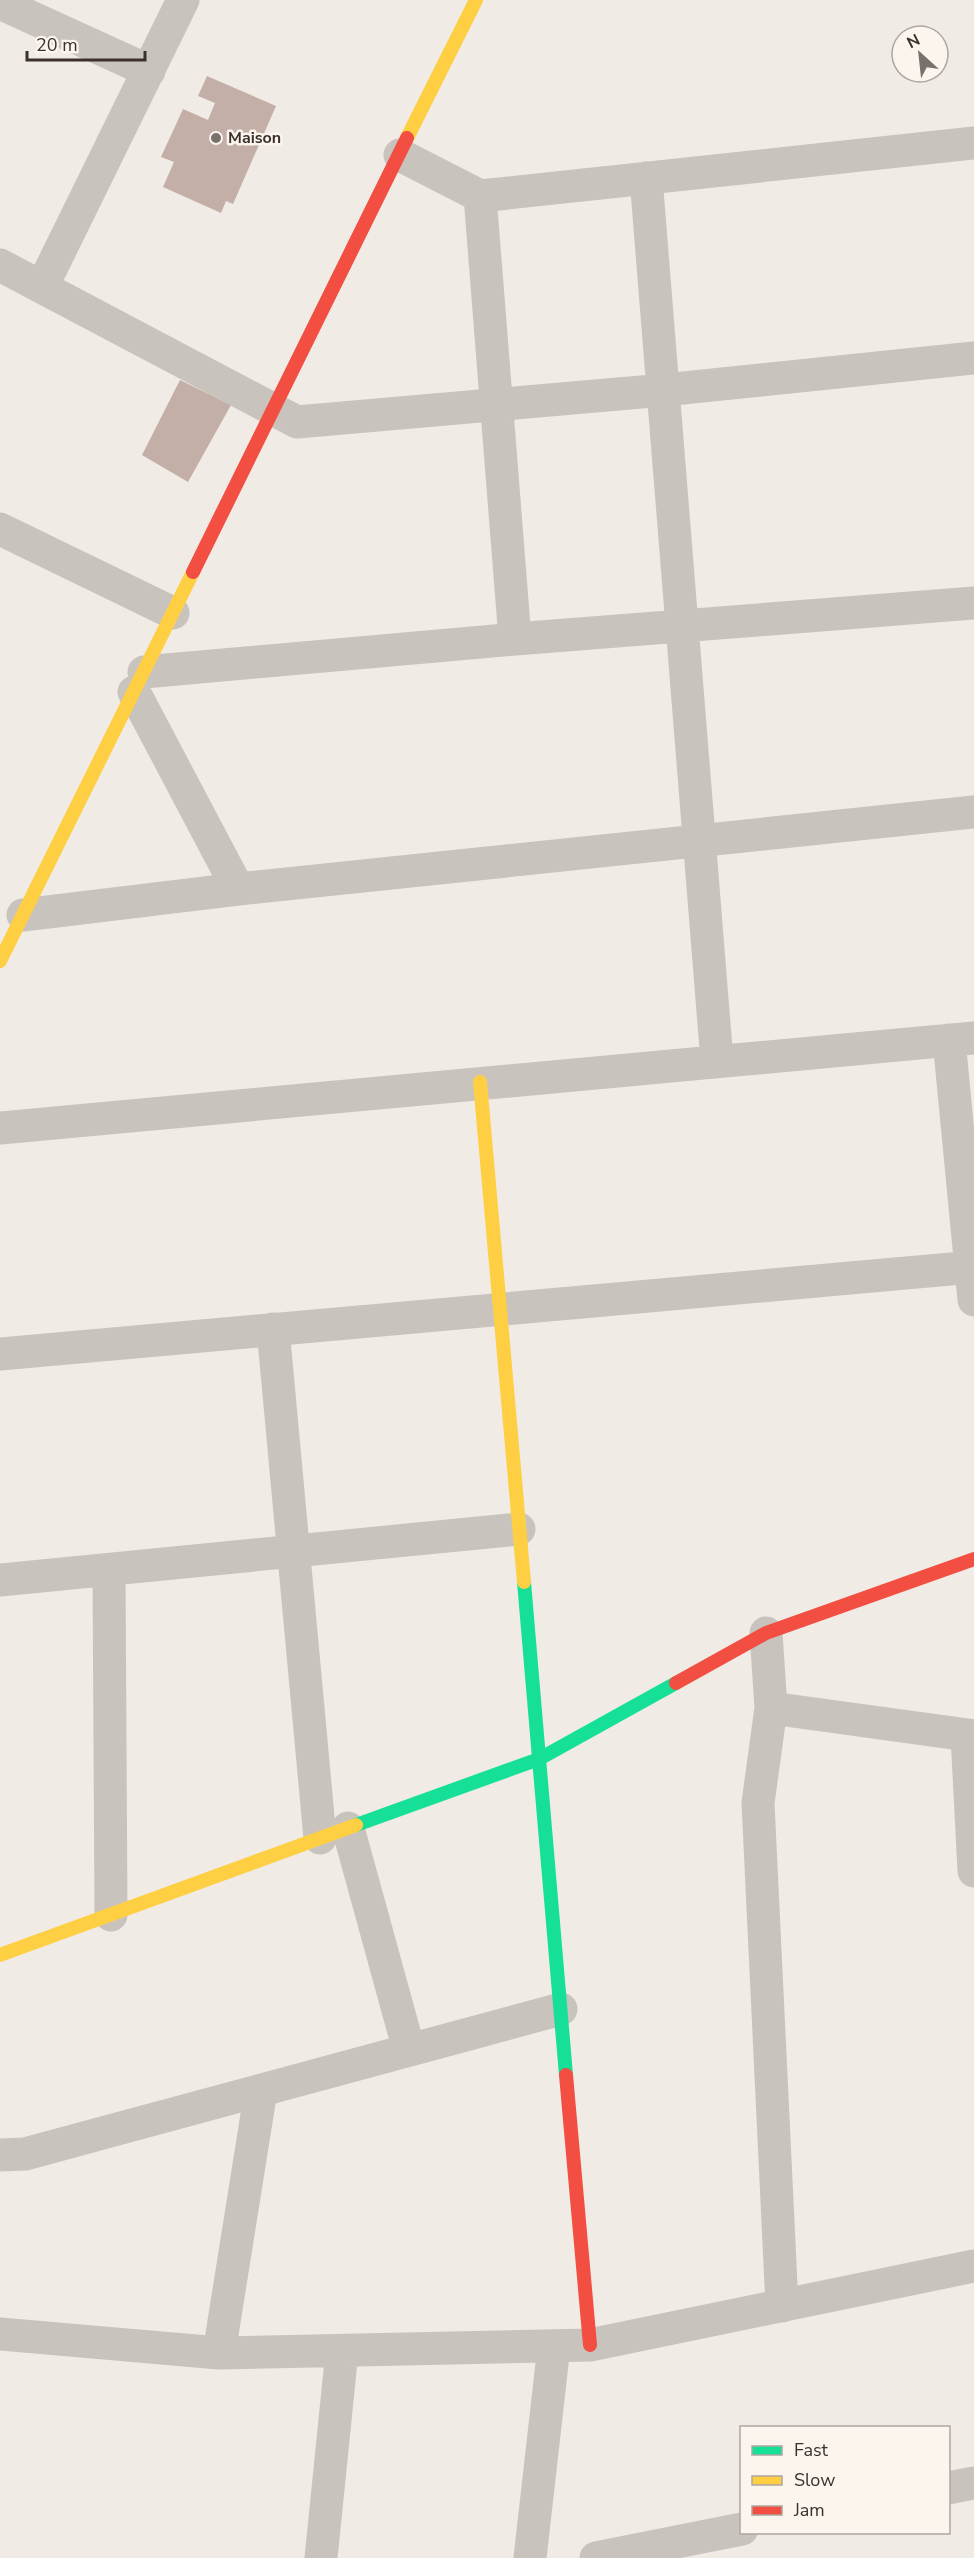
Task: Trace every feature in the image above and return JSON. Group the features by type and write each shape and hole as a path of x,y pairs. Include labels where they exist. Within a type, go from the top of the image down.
{"street":[{"path":"42,288 183,0"},
{"path":"0,961 476,0"},
{"path":"0,3 149,71"},
{"path":"400,155 480,196 974,143"},
{"path":"646,178 717,1061"},
{"path":"480,196 515,639"},
{"path":"0,265 297,422 663,390 974,358"},
{"path":"0,529 173,613"},
{"path":"139,682 515,639 974,603"},
{"path":"139,682 238,889"},
{"path":"23,915 238,889 974,813"},
{"path":"0,1128 961,1039 974,1300"},
{"path":"480,1082 590,2345"},
{"path":"0,1354 972,1267"},
{"path":"273,1329 294,1552 334,1833 409,2050"},
{"path":"0,1580 519,1529"},
{"path":"0,1956 539,1759 766,1633 974,1558"},
{"path":"109,1570 111,1915"},
{"path":"766,1633 771,1708 758,1803 782,2306"},
{"path":"771,1708 970,1735 974,1871"},
{"path":"0,2155 25,2154 561,2009"},
{"path":"219,2353 261,2090"},
{"path":"0,2334 219,2353 590,2345 974,2266"},
{"path":"530,2558 554,2346"},
{"path":"321,2558 342,2351"},
{"path":"950,2488 974,2483"},
{"path":"596,2558 740,2529"}],"building":[{"name":"Maison","path":"207,76 276,106 233,204 226,201 221,213 163,187 174,162 161,157 183,109 208,120 215,103 198,96"},
{"path":"180,380 231,405 188,482 142,455"}],"traffic: fast":[{"path":"524,1582 566,2075"},
{"path":"356,1825 539,1759 676,1683"}],"traffic: slow":[{"path":"407,138 476,0"},
{"path":"0,961 193,572"},
{"path":"480,1082 524,1582"},
{"path":"0,1955 356,1825"}],"traffic: jam":[{"path":"193,572 407,138"},
{"path":"676,1683 766,1633 974,1559"},
{"path":"566,2075 590,2345"}],"place":[{"name":"Maison","path":"216,138"}]}
